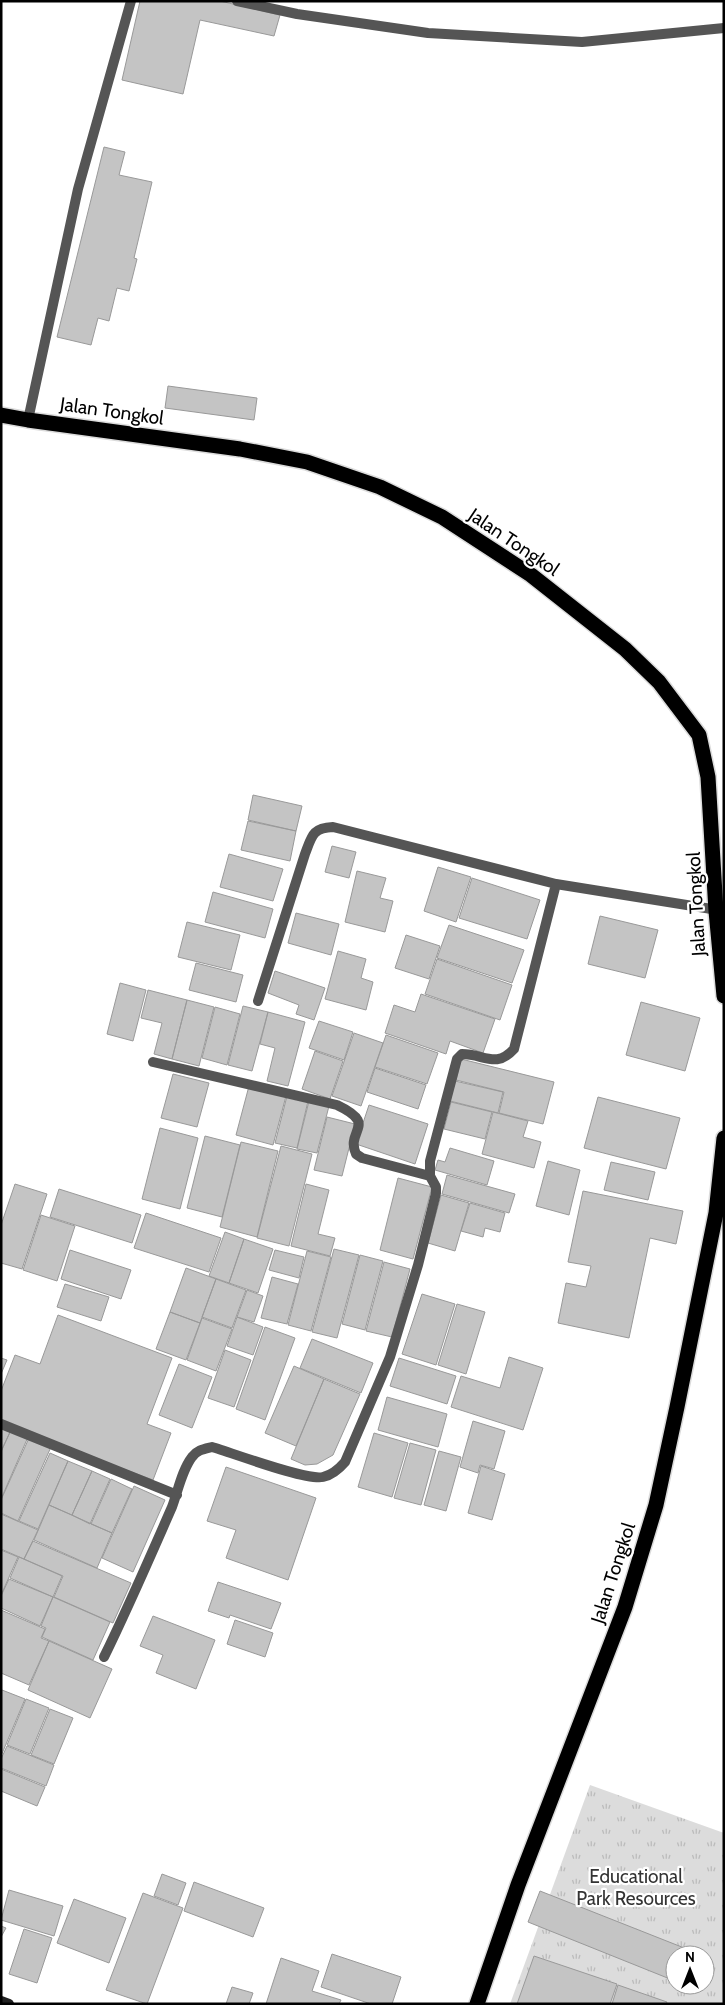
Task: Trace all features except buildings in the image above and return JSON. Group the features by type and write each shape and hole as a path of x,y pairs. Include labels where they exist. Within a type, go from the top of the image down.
{"highway":[{"name":"Jalan Tongkol","path":"1,415 240,449 307,462 380,486 442,517 531,576 625,649 659,682 699,735 708,777 720,911 724,996"},
{"name":"Jalan Tongkol","path":"477,2004 518,1885 625,1608 656,1505 716,1213 724,1138"}],"main road":[{"path":"1,2002 9,2004"}],"street":[{"path":"28,420 78,189 131,1"},
{"path":"237,1 297,14 428,33 572,41 724,28"},
{"path":"258,1001 305,854 314,832 321,827 333,827 556,884 720,911"},
{"path":"104,1657 177,1495 192,1457 200,1450 212,1447 303,1476 322,1478 336,1472 345,1462 390,1357 418,1265 436,1192 436,1187 430,1176 430,1161 457,1059 462,1054 467,1054 495,1060 508,1056 514,1048 556,884"},
{"path":"153,1062 338,1105 355,1114 358,1119 359,1126 354,1146 356,1154 362,1158 430,1176"},
{"path":"1,1424 177,1495"}],"green space":[{"name":"Educational Park Resources","path":"590,1785 724,1833 724,2004 510,2004"}]}
